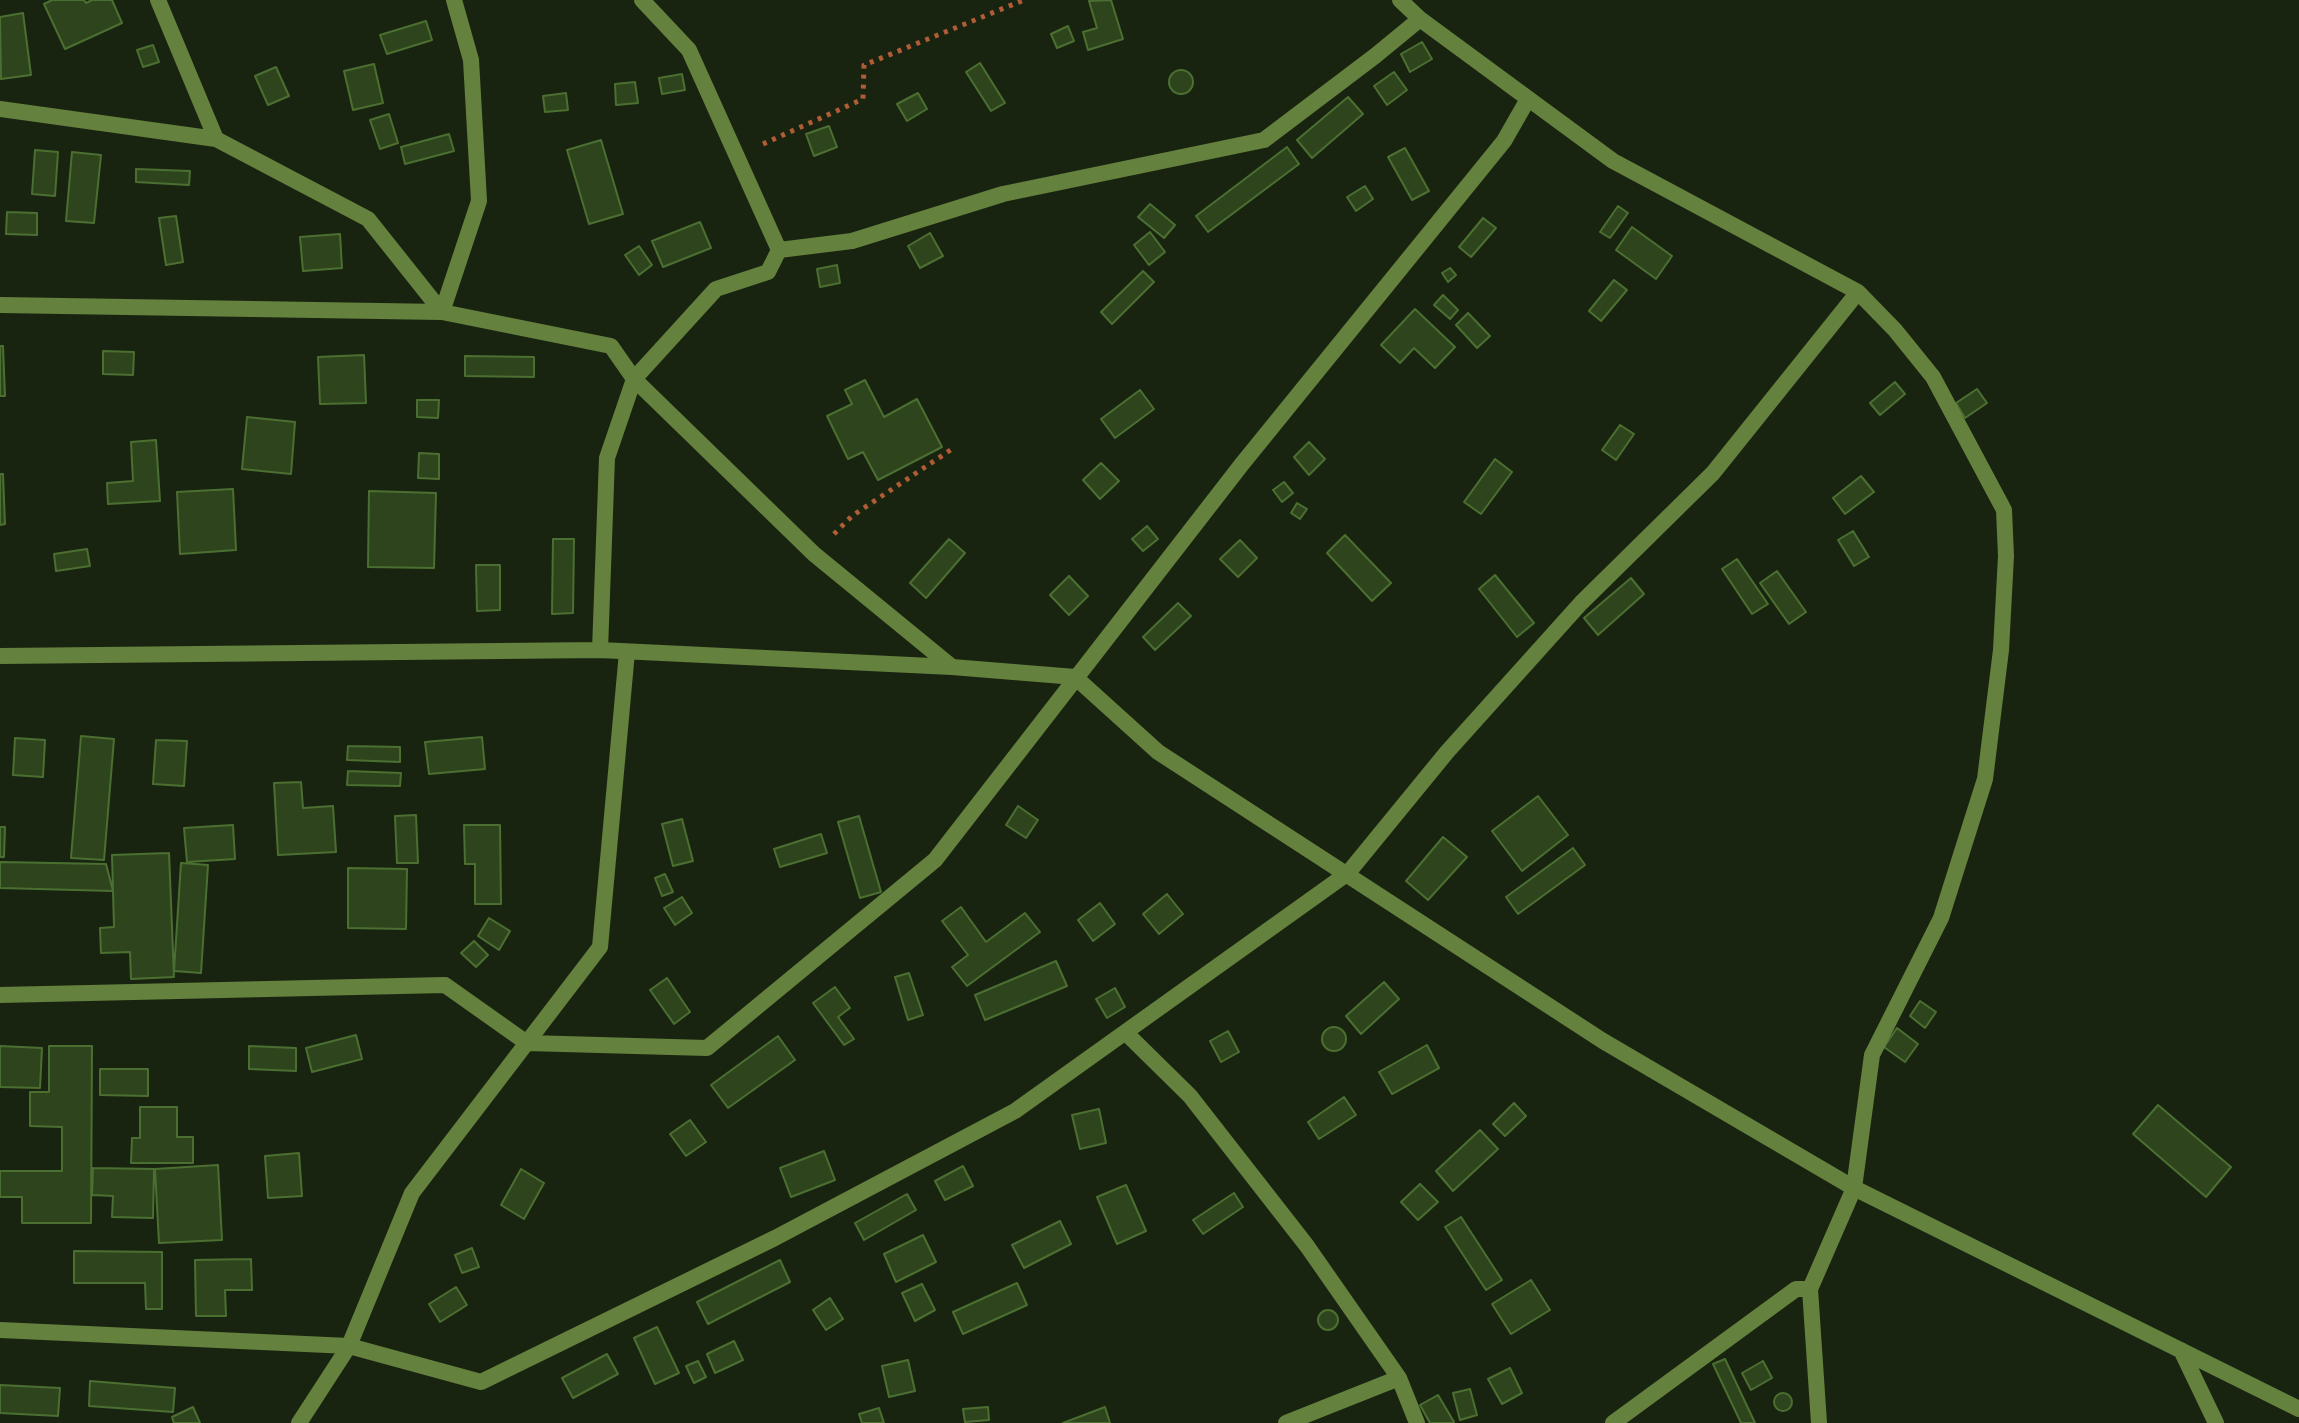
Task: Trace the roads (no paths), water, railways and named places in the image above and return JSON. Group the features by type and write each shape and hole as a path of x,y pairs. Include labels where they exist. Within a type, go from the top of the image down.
{"street":[{"path":"158,0 216,139"},
{"path":"442,312 479,201 471,60 454,0"},
{"path":"642,0 689,50 779,250"},
{"path":"1400,0 1420,19 1613,161 1858,292 1895,330 1933,377 2004,510 2006,556 2001,650 1985,779 1941,918 1872,1055 1854,1188 1810,1289 1819,1423"},
{"path":"779,250 852,241 1003,194 1264,140 1420,19"},
{"path":"0,995 445,985 527,1043 707,1048 935,860 1242,464 1504,141 1528,99"},
{"path":"0,109 216,139 368,219 442,312"},
{"path":"600,650 607,458 634,379 716,289 768,272 779,250"},
{"path":"0,1330 349,1346 481,1382 775,1238 1015,1111 1127,1034 1348,873 1447,752 1581,603 1713,473 1858,292"},
{"path":"0,305 442,312 611,346 634,379 814,554 952,667"},
{"path":"0,656 600,650 952,667 1075,677 1158,752 1603,1041 1854,1188 2299,1409"},
{"path":"299,1423 349,1346 412,1193 600,947 627,652"},
{"path":"1127,1034 1190,1096 1307,1246 1399,1378 1417,1423"},
{"path":"1613,1423 1796,1289 1810,1289"},
{"path":"2181,1350 2216,1423"},
{"path":"1286,1423 1399,1378"}]}
